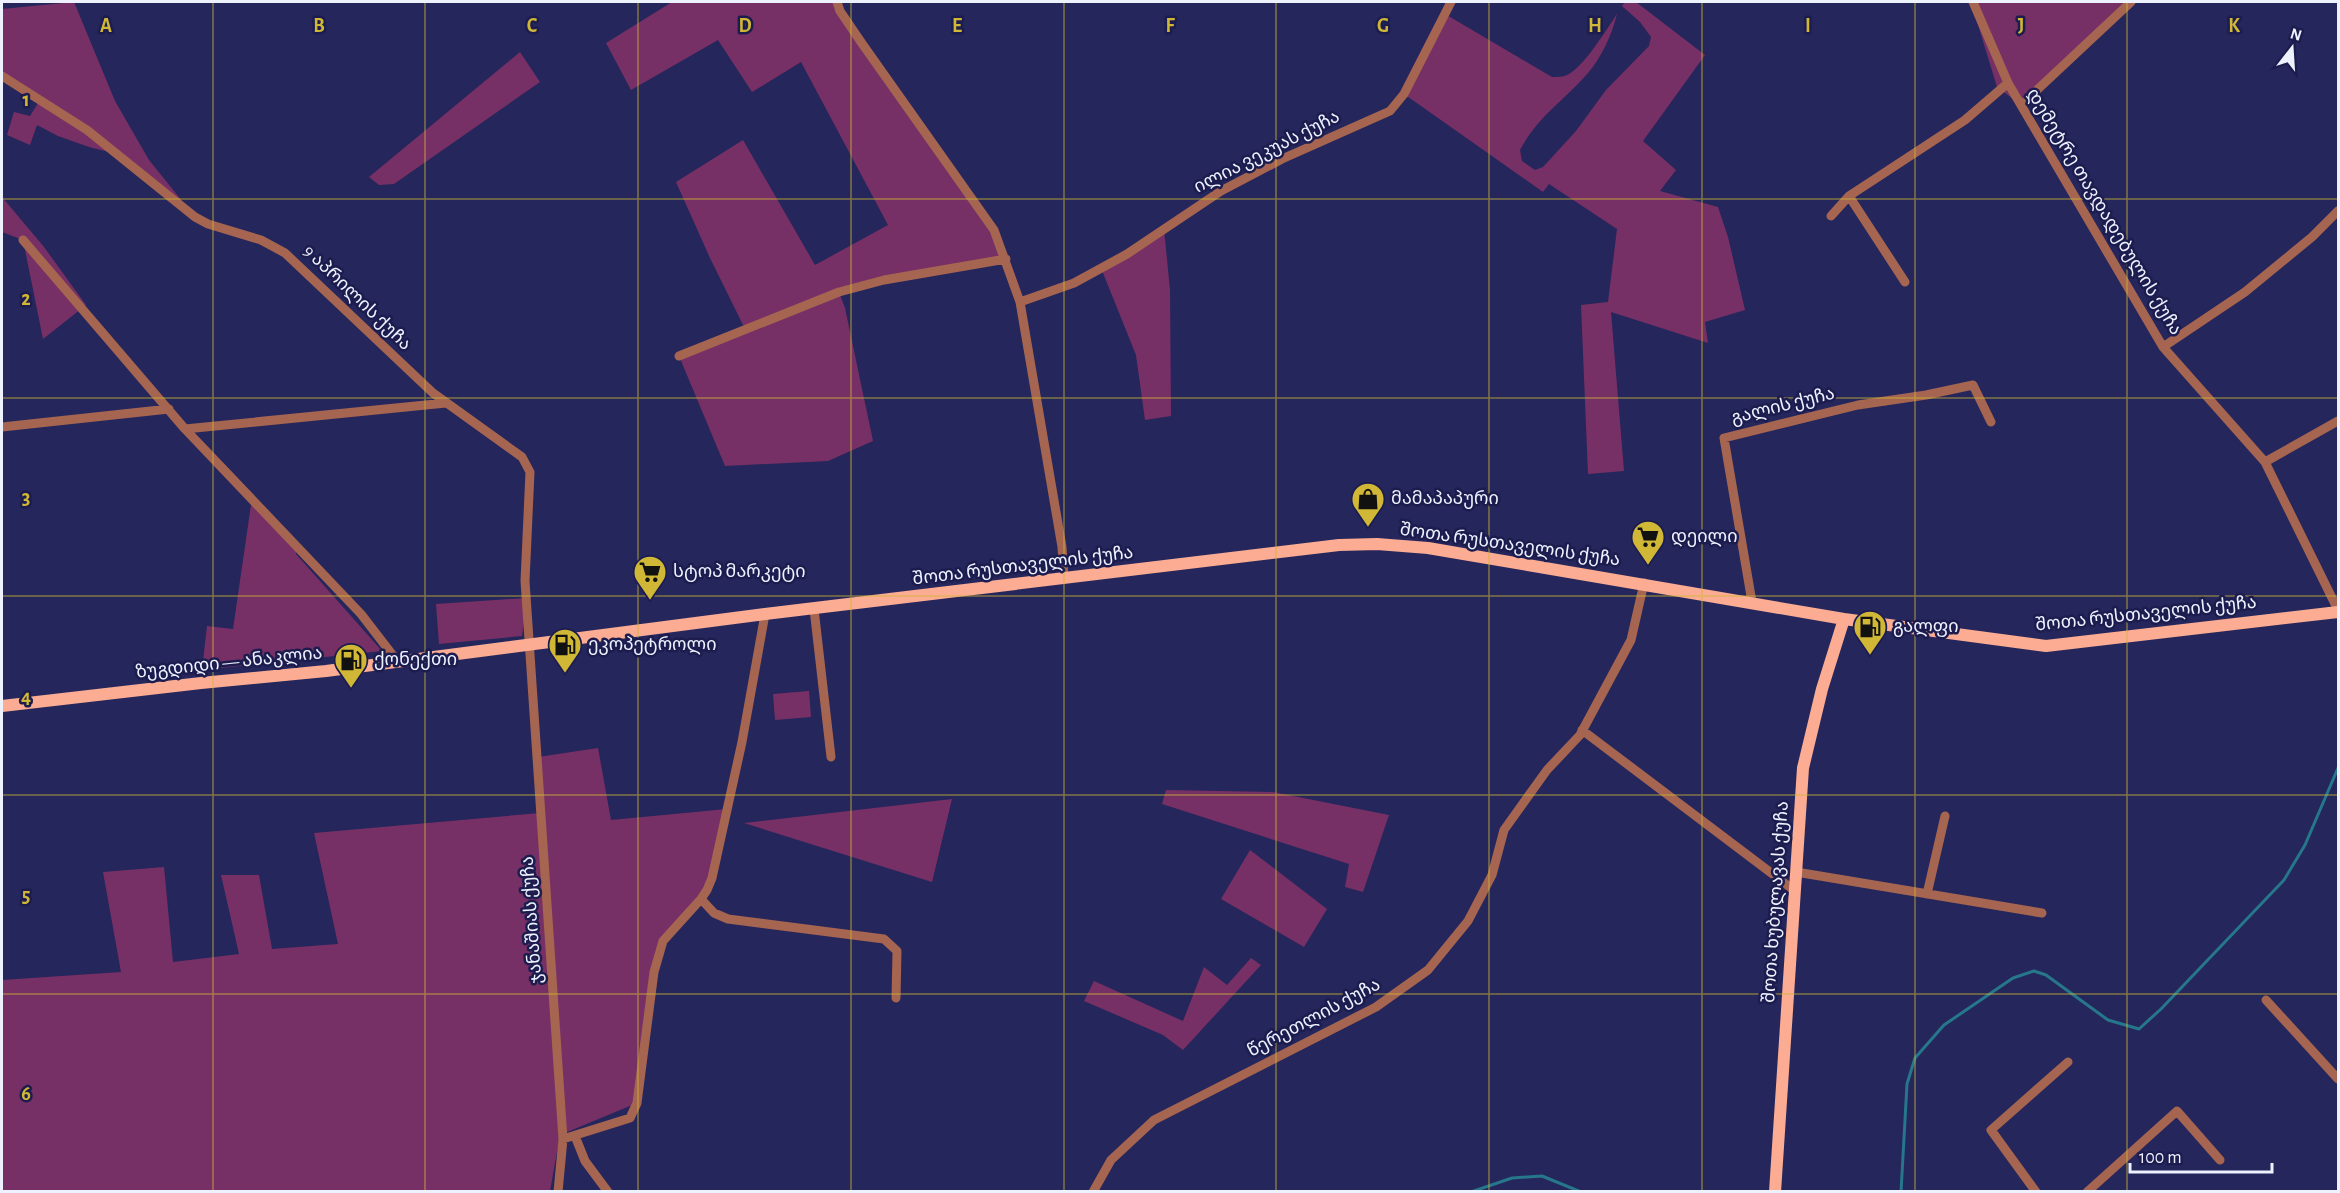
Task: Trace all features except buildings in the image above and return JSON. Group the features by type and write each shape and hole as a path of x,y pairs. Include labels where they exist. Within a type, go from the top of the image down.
{"main road":[{"name":"შოთა რუსთაველის ქუჩა","path":"531,646 765,614 1326,546 1377,544 1428,548 1644,583 1844,619 2046,646 2338,611"},
{"name":"შოთა ხუბულავას ქუჩა","path":"1775,1191 1803,768 1822,689 1844,619"},
{"name":"ზუგდიდი — ანაკლია","path":"2,706 531,646"}],"street":[{"path":"837,2 840,11 994,231 1006,259 1020,302 1062,547 1065,578"},
{"name":"ილია ვეკუას ქუჩა","path":"1020,302 1074,283 1127,254 1221,190 1282,159 1390,111 1404,94 1451,2"},
{"name":"დემეტრე თავდადებულის ქუჩა","path":"1973,2 2008,83 2163,347 2265,462 2338,611"},
{"path":"2021,105 2131,2"},
{"name":"9 აპრილის ქუჩა","path":"2,76 87,130 195,217 208,224 261,240 285,253 433,393 522,457 530,472 531,490 525,581 531,646"},
{"path":"1831,216 1849,196 1965,120 2008,83"},
{"path":"1849,196 1905,282"},
{"path":"2163,347 2245,292 2312,237 2338,211"},
{"path":"23,240 185,429 361,614 398,662"},
{"path":"679,356 839,292 884,280 1006,259"},
{"name":"გალის ქუჩა","path":"1752,602 1724,438 1858,405 1926,396 1973,385 1991,422"},
{"path":"185,429 446,403"},
{"path":"2,427 168,409"},
{"path":"2265,462 2338,421"},
{"name":"წერეთლის ქუჩა","path":"1093,1191 1112,1160 1154,1119 1376,1007 1428,970 1468,921 1492,875 1504,830 1547,770 1582,730 1631,640 1644,583"},
{"path":"814,609 831,756"},
{"path":"563,1139 630,1118 637,1103 659,949 670,932 701,899 712,878 742,742 765,614"},
{"name":"ჯანაშიას ქუჩა","path":"531,646 563,1139 558,1191"},
{"path":"1582,730 1795,891"},
{"path":"1927,894 1945,816"},
{"path":"1796,872 1831,876 2042,913"},
{"path":"701,899 714,913 728,919 884,939 897,951 896,998"},
{"path":"2266,1000 2338,1079"},
{"path":"2036,1191 1991,1130 2068,1062"},
{"path":"2087,1191 2177,1111 2220,1160"},
{"path":"575,1136 585,1161 608,1191"}],"shaded area":[{"path":"74,2 115,101 149,160 195,217 117,154 58,136 37,125 30,145 7,135 14,112 30,116 40,100 2,76 2,9"},
{"path":"672,2 837,2 994,230 1006,259 839,292 845,308 873,441 828,461 725,466 679,356 745,329 676,182 743,140 815,265 888,225 801,62 752,92 718,40 631,90 606,43"},
{"path":"1625,2 1636,2 1705,55 1643,141 1676,170 1660,191 1718,207 1728,237 1745,310 1705,322 1708,343 1611,312 1624,471 1588,474 1581,305 1608,302 1617,229 1549,184 1543,192 1404,94 1445,14 1552,77 1562,77 1574,71 1594,48 1617,14 1598,60 1579,83 1543,118 1520,150 1522,161 1535,170 1543,167 1576,131 1606,90 1649,46 1651,37 1640,22 1622,6"},
{"path":"1971,2 2131,2 2021,105 1997,87"},
{"path":"520,52 540,82 394,184 379,185 369,177"},
{"path":"2,197 44,247 86,305 43,339 23,240 2,232"},
{"path":"1164,229 1170,290 1171,416 1145,420 1136,355 1101,268"},
{"path":"252,498 297,545 296,554 382,651 202,670 207,626 233,629"},
{"path":"527,598 522,636 439,644 436,604"},
{"path":"809,691 811,717 775,720 773,694"},
{"path":"598,748 611,820 727,809 712,878 663,941 637,1103 560,1135 550,1191 2,1192 2,980 121,972 103,872 164,867 173,962 239,954 221,875 259,875 272,949 338,944 314,833 540,813 538,757"},
{"path":"1166,790 1273,792 1389,815 1363,892 1345,887 1349,864 1162,804"},
{"path":"952,799 932,882 744,823"},
{"path":"1250,850 1327,909 1304,947 1221,899"},
{"path":"1251,958 1261,965 1183,1050 1163,1035 1084,1001 1094,981 1183,1021 1204,967 1227,985"}],"waterway":[{"path":"1901,1192 1907,1084 1915,1058 1944,1025 2013,978 2034,971 2046,975 2108,1020 2139,1029 2161,1009 2284,880 2305,845 2338,768"},
{"path":"1471,1192 1512,1178 1542,1176 1581,1192"}],"place":[{"name":"მამაპაპური","path":"1368,528"},
{"name":"დეილი","path":"1648,566"},
{"name":"სტოპ მარკეტი","path":"650,601"},
{"name":"გალფი","path":"1870,656"},
{"name":"ეკოპეტროლი","path":"565,674"},
{"name":"ქონექთი","path":"351,689"}]}
